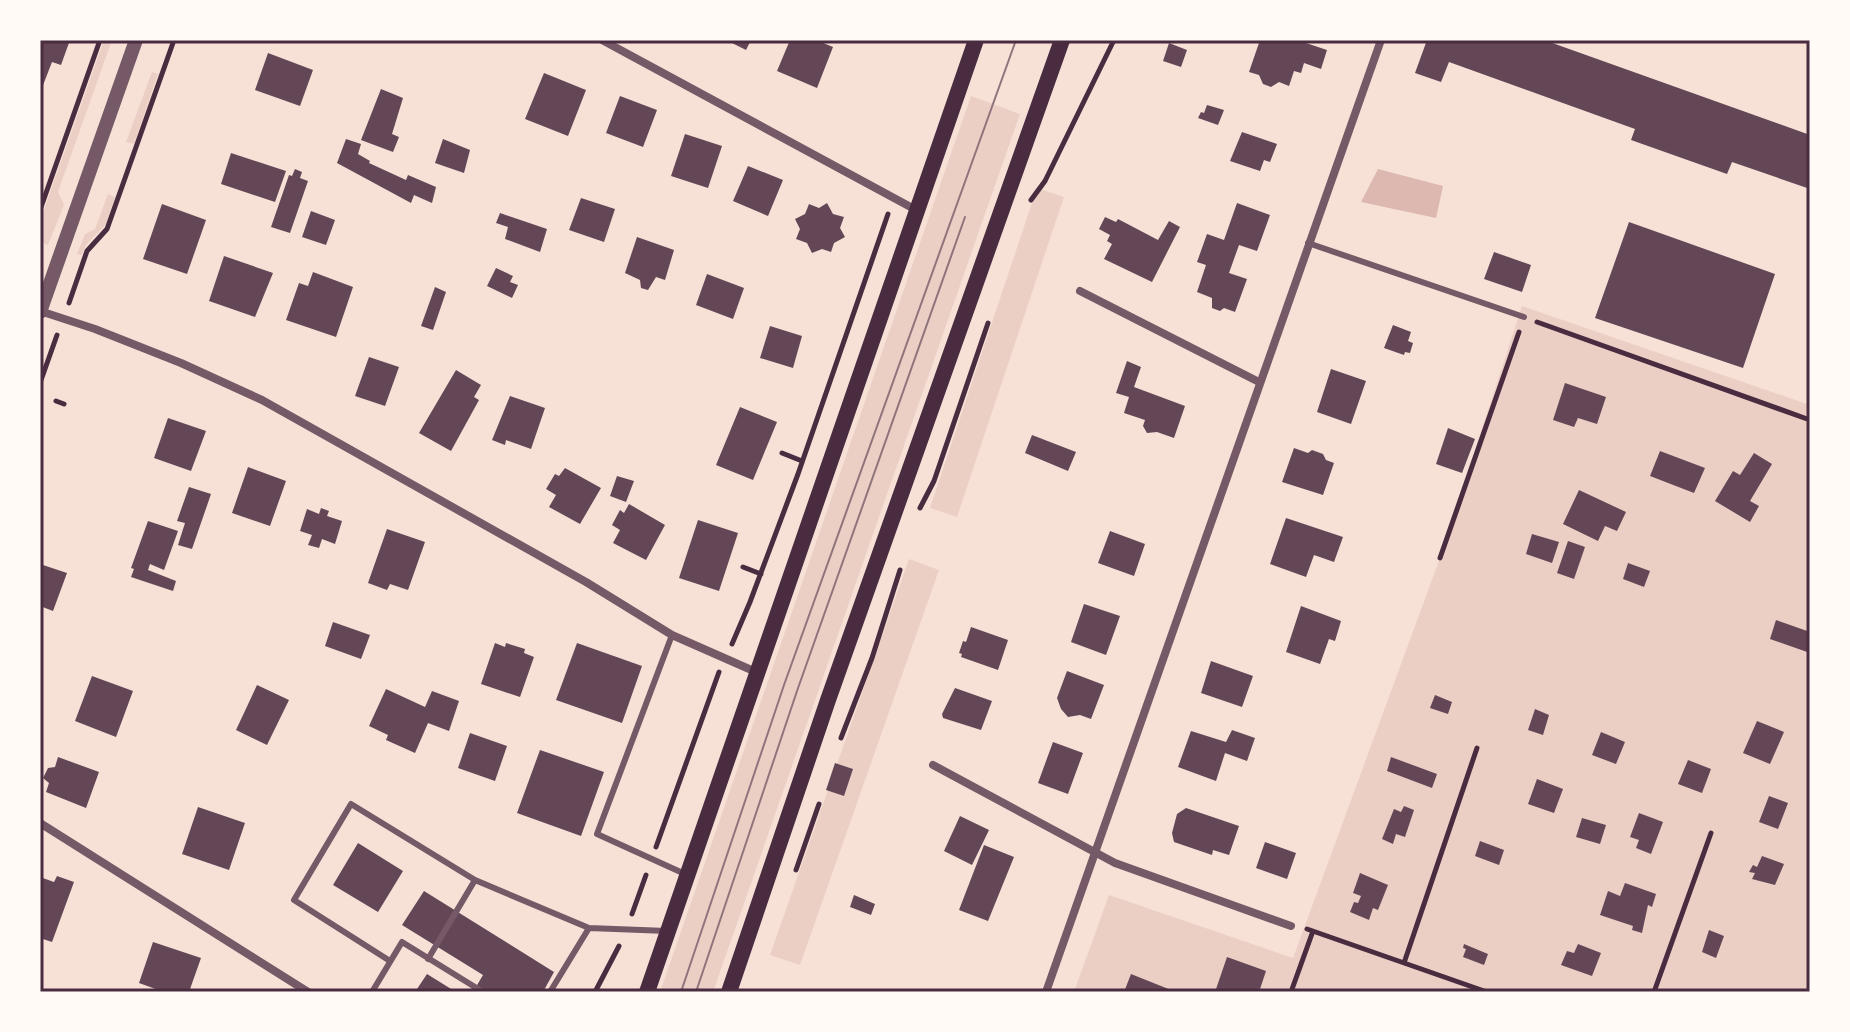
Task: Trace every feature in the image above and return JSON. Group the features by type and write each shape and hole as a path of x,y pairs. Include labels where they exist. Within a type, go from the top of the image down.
{"main road":[{"path":"647,992 976,40"},
{"path":"729,992 1062,40"}],"street":[{"path":"136,40 40,312 181,363 262,400 586,582 672,635 756,672"},
{"path":"602,40 918,211"},
{"path":"1046,992 1381,40"},
{"path":"1080,291 1259,382"},
{"path":"933,765 1115,863 1291,926"},
{"path":"40,823 308,992"}],"lane":[{"path":"1308,243 1524,317"},
{"path":"672,635 597,834 688,876"},
{"path":"390,961 294,900 351,804 475,880 589,928 670,931"},
{"path":"428,959 475,880"},
{"path":"550,992 589,928"},
{"path":"372,992 402,942 483,992"}],"path":[{"path":"40,210 100,40"},
{"path":"40,383 87,251 107,229 174,40"},
{"path":"1029,202 1045,181 1114,40"},
{"path":"746,613 894,198"},
{"path":"1440,558 1524,317 1810,420"},
{"path":"913,519 927,500 988,323"},
{"path":"40,398 40,416"},
{"path":"56,401 64,404"},
{"path":"782,453 802,461"},
{"path":"841,740 872,658 900,565"},
{"path":"743,567 761,574"},
{"path":"1404,963 1477,748"},
{"path":"795,875 820,798"},
{"path":"1654,992 1711,833"},
{"path":"1291,926 1487,992"},
{"path":"1291,992 1313,931"}],"shaded area":[{"path":"104,40 112,40 58,192 64,205 48,245 40,242 40,221"},
{"path":"152,72 158,74 134,144 126,142"},
{"path":"971,96 1020,114 713,992 660,992"},
{"path":"1378,169 1443,186 1436,218 1361,202"},
{"path":"1037,188 1064,197 957,517 930,508"},
{"path":"108,194 115,197 106,224 86,245 82,255 77,254 85,234 95,229"},
{"path":"1522,306 1810,405 1810,992 1074,992 1109,895 1293,958 1440,558"},
{"path":"909,559 939,570 800,965 770,955"}],"building":[{"path":"40,40 70,40 61,65 52,62 40,93"},
{"path":"726,40 751,40 746,50"},
{"path":"790,40 816,40 833,47 817,88 777,71"},
{"path":"1260,40 1297,40 1327,50 1321,69 1304,63 1301,73 1294,71 1289,86 1279,82 1271,87 1263,84 1259,75 1249,72"},
{"path":"1427,40 1544,40 1810,135 1810,189 1732,162 1727,174 1631,140 1635,129 1449,62 1441,82 1415,73"},
{"path":"1169,43 1187,50 1181,67 1163,61"},
{"path":"268,53 313,70 300,106 255,90"},
{"path":"544,73 586,90 568,136 525,119"},
{"path":"381,89 403,98 392,134 399,137 393,152 361,140"},
{"path":"620,96 657,110 643,147 606,133"},
{"path":"1207,105 1224,110 1218,125 1198,118"},
{"path":"1242,132 1277,144 1270,162 1264,160 1260,171 1230,161"},
{"path":"685,134 722,146 708,188 671,176"},
{"path":"346,139 361,144 358,154 369,163 406,180 408,175 436,187 432,203 414,195 411,203 337,163"},
{"path":"443,139 470,150 464,173 435,163"},
{"path":"231,153 286,171 275,202 221,184"},
{"path":"748,166 783,180 768,216 733,201"},
{"path":"295,169 302,172 300,178 308,181 290,233 271,227 289,175 292,176"},
{"path":"581,198 615,209 604,242 569,230"},
{"path":"827,203 833,214 844,217 840,228 845,237 834,243 831,252 822,249 812,253 807,243 796,239 800,229 795,219 805,214 809,204 819,208"},
{"path":"1237,203 1270,215 1257,251 1239,245 1229,273 1247,279 1235,312 1224,308 1220,311 1212,308 1212,298 1197,292 1206,265 1197,262 1207,234 1224,240"},
{"path":"162,204 206,220 187,274 143,259"},
{"path":"311,211 335,220 326,245 302,237"},
{"path":"500,213 547,229 540,252 505,239 508,227 496,223"},
{"path":"1105,217 1116,222 1118,219 1158,240 1169,221 1180,227 1152,282 1104,259 1112,244 1107,241 1110,235 1099,229"},
{"path":"1629,222 1775,274 1743,368 1595,318"},
{"path":"637,237 674,250 665,280 656,277 648,290 641,288 640,280 625,273"},
{"path":"1494,252 1531,265 1522,292 1484,279"},
{"path":"224,256 273,273 255,317 209,301"},
{"path":"496,268 513,276 510,282 518,285 512,298 487,286"},
{"path":"313,272 353,287 336,337 286,320 299,283 308,286"},
{"path":"707,274 744,288 733,319 696,305"},
{"path":"435,287 446,292 433,330 421,326"},
{"path":"1393,325 1411,332 1408,341 1413,343 1410,353 1405,352 1404,355 1384,348"},
{"path":"770,326 802,336 793,368 760,358"},
{"path":"369,357 399,367 385,406 355,396"},
{"path":"1127,361 1141,367 1134,387 1185,406 1174,438 1157,432 1147,433 1143,426 1145,420 1124,413 1129,397 1116,393"},
{"path":"1331,369 1366,381 1351,424 1317,412"},
{"path":"456,370 481,385 474,397 479,400 451,451 419,433"},
{"path":"1565,383 1606,397 1597,424 1578,418 1574,427 1553,420"},
{"path":"510,396 545,408 531,449 506,440 505,445 492,440"},
{"path":"740,407 777,422 753,480 716,465"},
{"path":"168,418 206,431 191,471 154,458"},
{"path":"1448,428 1475,439 1462,473 1436,464"},
{"path":"1032,435 1076,452 1068,471 1025,453"},
{"path":"1294,448 1323,454 1326,460 1334,463 1323,495 1282,482"},
{"path":"1660,451 1705,468 1694,493 1650,476"},
{"path":"1754,453 1772,464 1750,501 1759,506 1750,522 1715,501 1733,471 1740,475"},
{"path":"248,467 286,481 270,526 232,513"},
{"path":"565,468 601,488 580,524 549,507 556,495 546,489 555,474 559,476"},
{"path":"617,476 634,481 626,502 610,496"},
{"path":"189,487 211,494 192,549 178,545 185,523 177,521"},
{"path":"1579,490 1626,512 1617,531 1605,526 1598,541 1563,524"},
{"path":"629,504 665,525 646,560 613,543 620,530 612,525 620,510 624,513"},
{"path":"321,508 329,511 327,516 342,521 335,544 322,539 319,548 308,545 312,535 300,531 307,509 319,514"},
{"path":"1286,518 1343,537 1334,562 1314,555 1306,577 1270,564"},
{"path":"698,520 738,533 719,591 679,578"},
{"path":"148,521 178,531 164,570 150,564 148,570 176,581 173,591 131,577 134,569 131,568"},
{"path":"387,529 425,542 408,590 390,584 387,590 368,583"},
{"path":"1110,531 1145,544 1134,576 1098,563"},
{"path":"1532,534 1559,542 1552,563 1526,554"},
{"path":"1568,541 1585,547 1574,579 1557,573"},
{"path":"1628,563 1650,571 1644,587 1623,579"},
{"path":"40,564 67,573 53,611 40,606"},
{"path":"1084,604 1120,616 1106,655 1071,642"},
{"path":"1301,606 1341,621 1335,641 1329,639 1320,664 1286,652"},
{"path":"1776,620 1810,632 1810,653 1770,639"},
{"path":"333,622 370,635 361,659 325,646"},
{"path":"971,627 1008,640 998,670 961,657 959,653 963,641 966,642"},
{"path":"495,643 525,649 524,653 534,657 520,697 481,684"},
{"path":"577,643 642,666 622,723 556,700"},
{"path":"1211,661 1253,676 1242,707 1201,693"},
{"path":"1067,671 1104,685 1091,719 1080,715 1068,717 1061,709 1057,698"},
{"path":"92,676 133,691 116,737 75,721"},
{"path":"257,685 289,700 267,745 236,730"},
{"path":"955,688 992,701 981,730 943,718 942,714"},
{"path":"386,689 425,707 432,691 459,701 449,731 428,723 415,753 386,740 388,735 369,726"},
{"path":"1435,695 1452,702 1448,714 1430,708"},
{"path":"1535,709 1549,715 1543,735 1528,730"},
{"path":"1757,721 1784,732 1770,764 1743,753"},
{"path":"1232,730 1255,738 1247,761 1225,753 1216,781 1178,767 1191,731 1226,742"},
{"path":"1601,732 1625,742 1616,764 1592,755"},
{"path":"470,733 507,746 495,781 458,768"},
{"path":"1053,742 1083,753 1068,794 1038,783"},
{"path":"540,750 604,772 581,836 517,813"},
{"path":"58,757 99,772 86,808 46,792 49,783 43,778 48,768 55,767"},
{"path":"1391,757 1437,774 1432,788 1387,771"},
{"path":"1688,760 1711,769 1702,793 1678,784"},
{"path":"835,763 853,769 844,796 826,790"},
{"path":"1537,779 1563,789 1554,813 1528,804"},
{"path":"1769,796 1788,803 1778,829 1759,822"},
{"path":"1404,806 1414,810 1405,837 1396,834 1393,844 1382,839 1394,809 1401,812"},
{"path":"198,807 245,823 229,870 182,854"},
{"path":"1186,808 1239,826 1229,855 1213,850 1212,855 1174,842 1172,833 1177,814"},
{"path":"1639,813 1663,822 1651,854 1636,848 1639,840 1630,837"},
{"path":"960,816 989,830 972,865 944,851"},
{"path":"1582,818 1606,825 1600,844 1576,837"},
{"path":"1480,841 1504,850 1499,865 1475,856"},
{"path":"1265,842 1296,853 1287,879 1256,868"},
{"path":"358,843 403,871 378,912 333,885"},
{"path":"984,845 1014,857 988,921 959,910"},
{"path":"1762,856 1784,864 1775,885 1752,879 1755,873 1749,872 1753,865 1757,867"},
{"path":"1360,873 1388,885 1378,910 1373,908 1369,920 1350,912 1361,896 1353,893"},
{"path":"57,876 74,882 52,942 40,938 40,877 54,882"},
{"path":"1625,883 1656,894 1652,907 1648,905 1642,933 1632,930 1633,926 1600,915 1608,891 1620,896"},
{"path":"424,891 554,972 543,992 473,992 483,975 402,925"},
{"path":"854,895 875,904 871,915 850,907"},
{"path":"1709,930 1724,936 1716,958 1702,952"},
{"path":"153,942 201,958 189,992 164,992 139,983"},
{"path":"1464,944 1488,954 1484,965 1463,957"},
{"path":"1578,944 1601,953 1592,976 1561,965 1567,951 1574,953"},
{"path":"1227,957 1266,971 1259,992 1215,992"},
{"path":"427,974 456,992 415,992"},
{"path":"1131,974 1176,992 1124,992"}],"tram line":[{"path":"681,992 784,685 1016,40"},
{"path":"696,992 797,691 965,217"}]}
